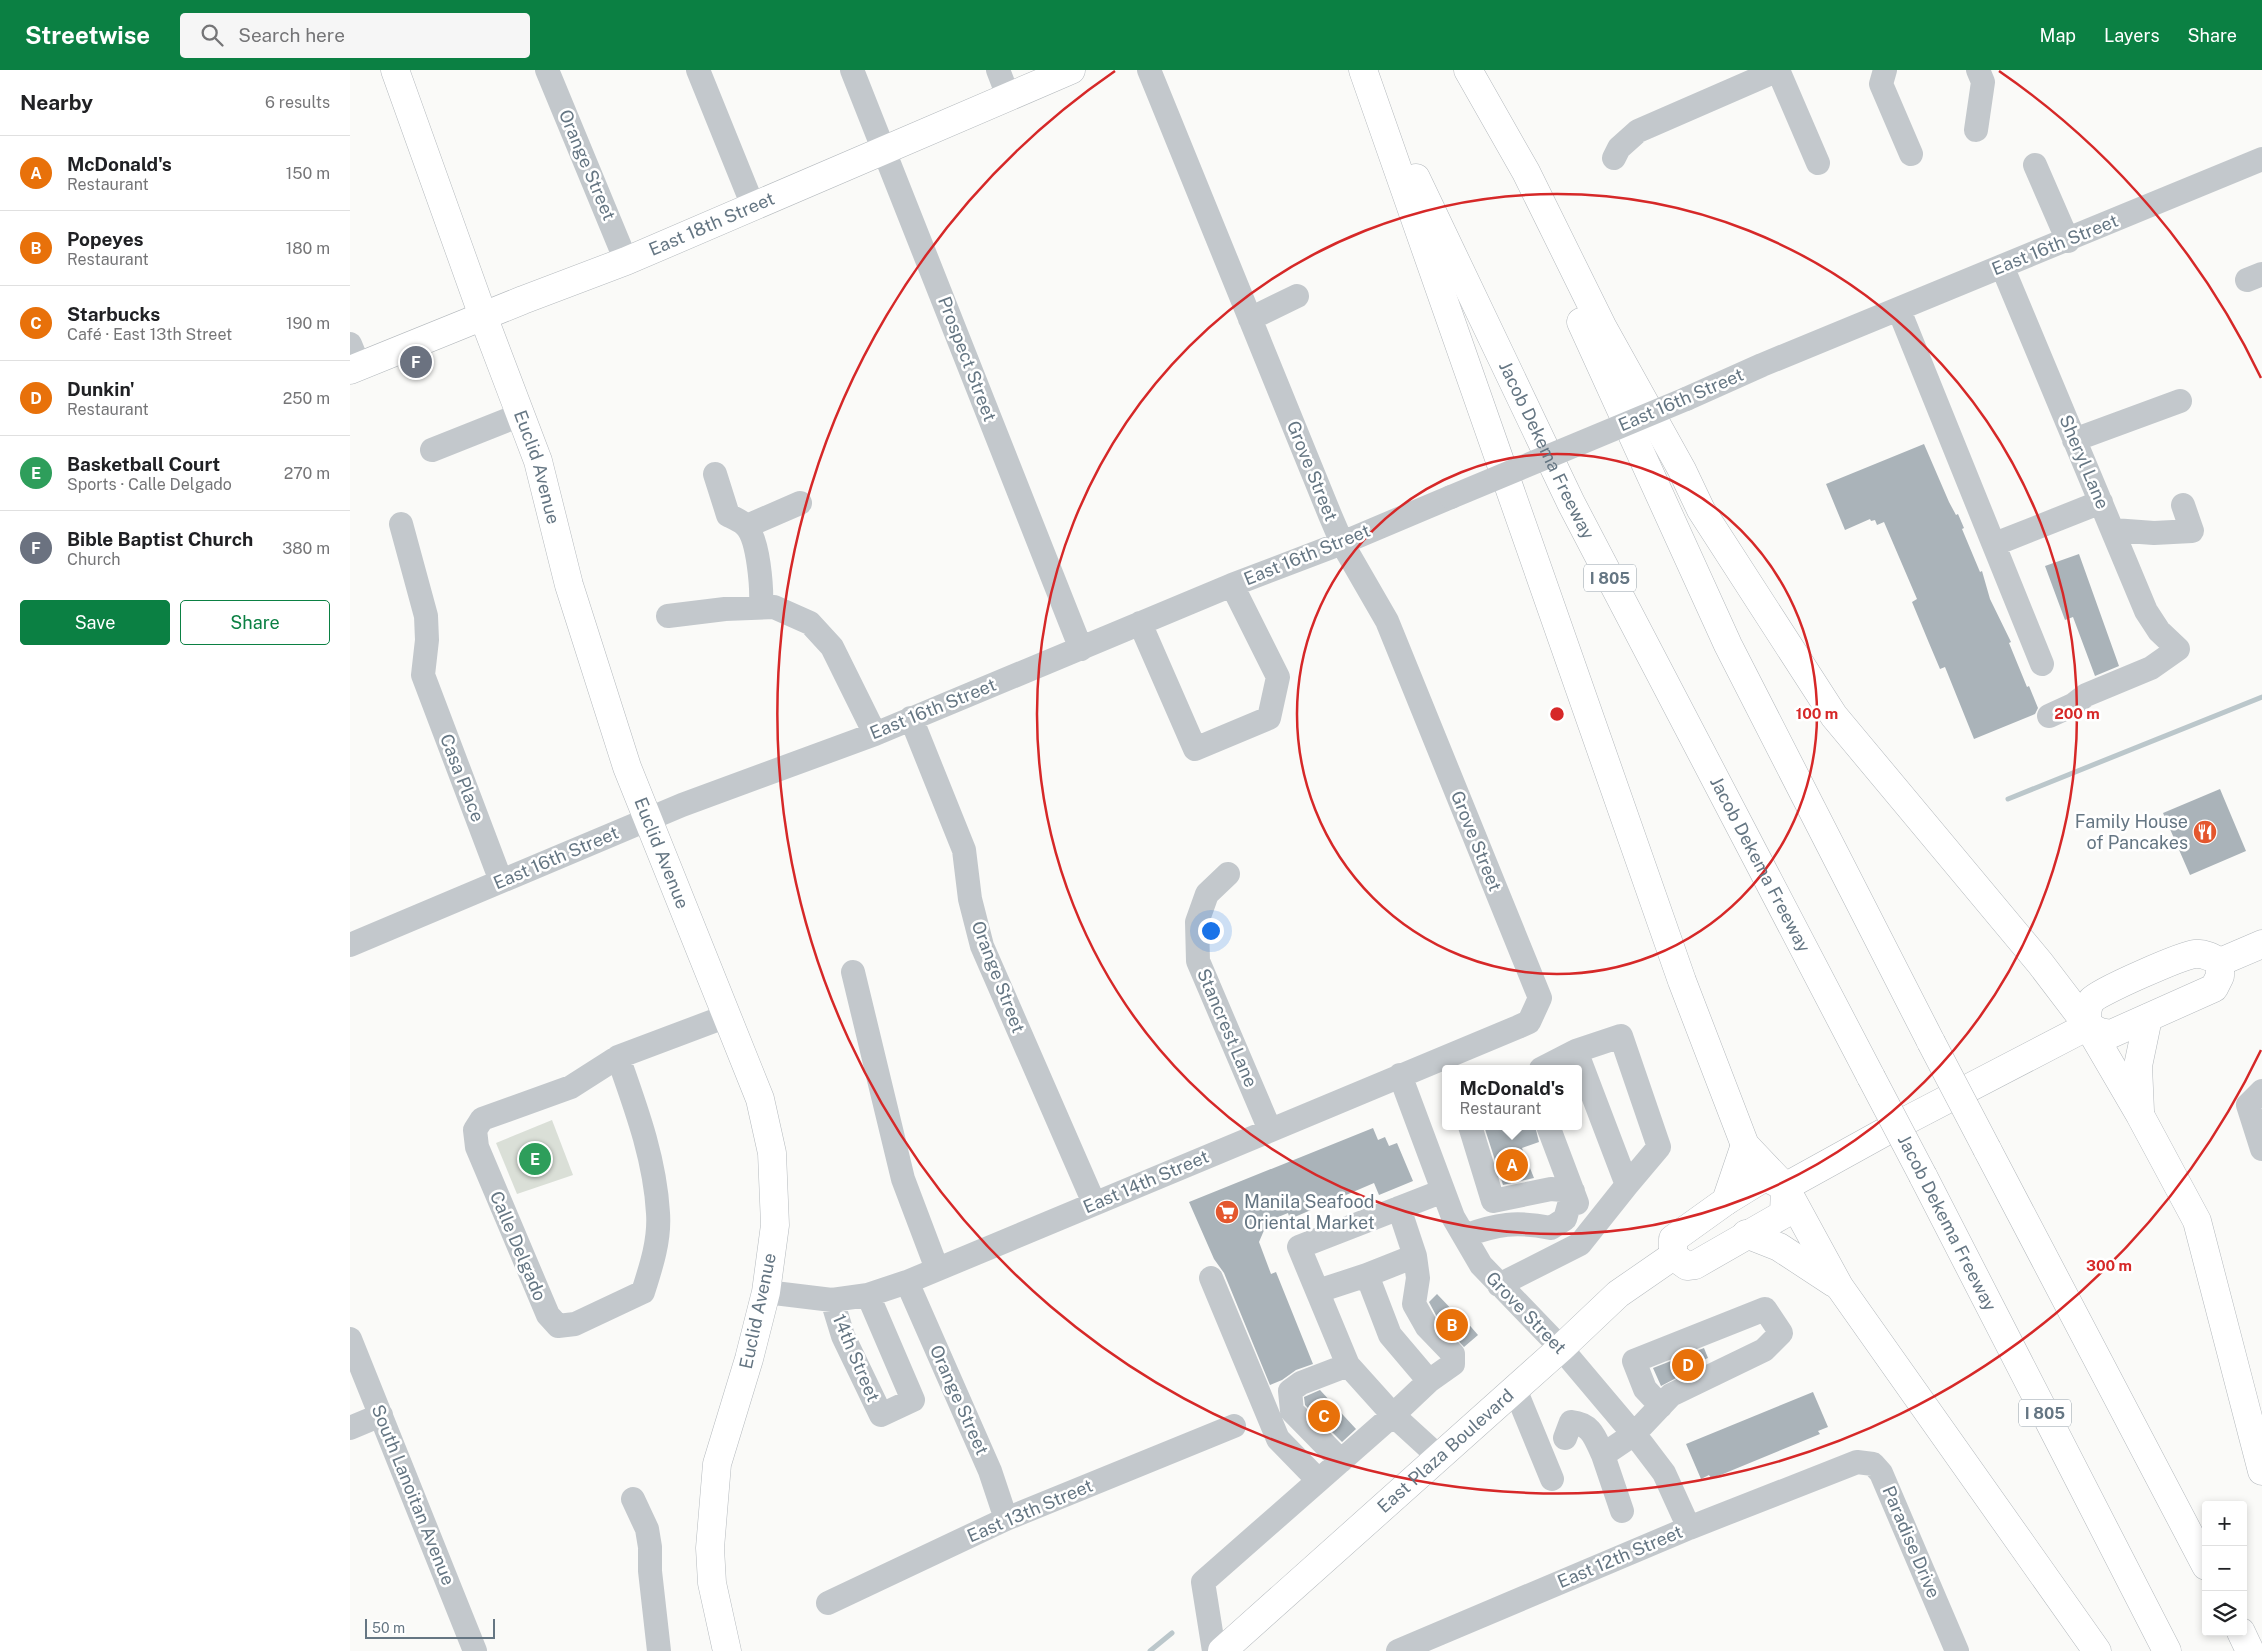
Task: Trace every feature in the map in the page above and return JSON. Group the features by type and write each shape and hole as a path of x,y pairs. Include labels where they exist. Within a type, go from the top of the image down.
{"main road":[{"name":"Euclid Avenue","path":"395,70 483,316 538,461 569,585 591,659 627,767 760,1099 772,1153 775,1226 766,1292 749,1359 717,1464 710,1548 712,1583 727,1651"},
{"name":"East 18th Street","path":"353,360 483,316 626,261 1071,70"},
{"name":"Jacob Dekema Freeway","path":"1364,70 1571,503 1871,1077 2167,1651"},
{"path":"1364,70 1682,981 1745,1146 1785,1187 1839,1286 2096,1651"},
{"path":"1466,70 1526,172 1602,326 1682,470 1701,510 1834,716 2040,963 2088,1026 2140,1115 2197,1221 2262,1471"},
{"path":"1466,70 1728,645 1931,1042 2202,1558"},
{"path":"2220,962 2262,944"},
{"path":"2088,1026 2087,1014 2092,1000 2125,980 2194,954 2209,956 2220,962"},
{"path":"2088,1026 2100,1032 2111,1034 2214,988 2220,976 2220,962"},
{"path":"2140,1115 2138,1066 2148,1018"},
{"path":"1785,1187 1890,1129 2088,1026"},
{"path":"1726,1201 1745,1146"},
{"path":"1765,1177 1785,1187 1784,1214 1746,1234 1695,1265 1687,1266 1672,1256 1673,1239 1726,1201 1765,1177"},
{"path":"1746,1234 1779,1247 1839,1286"},
{"name":"East Plaza Boulevard","path":"1222,1651 1561,1348 1618,1294 1672,1256"},
{"path":"2243,1636 2250,1651"}],"street":[{"name":"Orange Street","path":"547,70 626,261"},
{"path":"698,70 753,206"},
{"name":"Prospect Street","path":"852,70 1081,649"},
{"path":"998,70 1008,96"},
{"name":"Grove Street","path":"1149,70 1342,543 1387,621 1540,998 1529,1022 1518,1027"},
{"path":"1614,158 1619,148 1638,132 1778,70 1818,163"},
{"path":"1885,70 1881,84 1911,154"},
{"path":"1976,130 1983,82 1978,70"},
{"name":"East 16th Street","path":"350,945 649,819 875,734 1232,585 1342,543 1686,399 1762,365 2002,266 2261,163"},
{"path":"2035,165 2068,241"},
{"name":"Sheryl Lane","path":"2002,266 2146,611 2159,630 2178,648 2151,668 2086,694 2073,705 2049,716"},
{"path":"1250,319 1297,296"},
{"path":"1899,310 2042,664"},
{"path":"2074,440 2180,401"},
{"path":"432,450 520,415"},
{"path":"715,474 728,515 747,526 755,549 762,580 762,607"},
{"path":"1995,544 2101,502"},
{"path":"747,526 800,503"},
{"path":"2113,530 2154,533 2192,530 2183,505"},
{"name":"Casa Place","path":"401,524 426,616 428,640 423,675 501,881"},
{"path":"1140,624 1195,749 1269,718 1278,677 1232,585"},
{"path":"668,616 774,607 810,623 832,647 875,734"},
{"name":"Orange Street","path":"911,718 964,850 970,900 982,946 1094,1204"},
{"name":"Stancrest Lane","path":"1228,874 1207,894 1198,922 1198,961 1270,1130"},
{"path":"853,972 903,1179 937,1269"},
{"path":"618,1057 727,1016"},
{"name":"East 14th Street","path":"766,1292 832,1300 868,1295 907,1282 1518,1027"},
{"path":"1499,1285 1580,1244 1659,1147 1621,1036 1576,1051 1549,1065"},
{"path":"1576,1051 1581,1065"},
{"name":"Calle Delgado","path":"618,1057 645,1135 658,1214 654,1257 643,1292 575,1324 558,1326 548,1315 477,1147 475,1130 482,1119 571,1087 618,1057"},
{"path":"1582,1067 1627,1185"},
{"name":"Grove Street","path":"1400,1075 1453,1217 1480,1264 1561,1348 1634,1434 1664,1473 1689,1528"},
{"path":"2262,1091 2248,1105 2262,1149"},
{"path":"1471,1130 1493,1201 1551,1188 1573,1191"},
{"path":"1550,1130 1588,1233"},
{"path":"1439,1457 1394,1414 1348,1364 1299,1248 1443,1191"},
{"path":"1464,1236 1492,1226 1526,1223 1550,1228 1565,1219 1573,1191"},
{"path":"1214,1651 1203,1582 1429,1381 1453,1364 1452,1354 1427,1327 1414,1304 1418,1278 1415,1256 1399,1208"},
{"path":"1318,1291 1367,1275 1415,1256"},
{"path":"1367,1275 1390,1335 1429,1381"},
{"path":"1211,1278 1278,1439 1318,1480"},
{"name":"Orange Street","path":"907,1282 990,1471 1006,1519"},
{"name":"14th Street","path":"832,1300 843,1336 881,1415 913,1400 868,1295"},
{"path":"1603,1455 1634,1434 1661,1406 1671,1395 1764,1350 1781,1332 1765,1308 1634,1361 1645,1389 1661,1406"},
{"name":"South Lanoitan Avenue","path":"350,1339 475,1651"},
{"path":"1340,1461 1292,1411 1290,1391 1301,1383 1348,1364"},
{"path":"1515,1389 1552,1479"},
{"path":"350,1428 381,1415"},
{"path":"1565,1438 1571,1422 1582,1423 1588,1428 1603,1455 1622,1511"},
{"name":"East 13th Street","path":"828,1604 1006,1519 1234,1426"},
{"name":"Paradise Drive","path":"1842,1466 1857,1462 1872,1464 1881,1474 1957,1651"},
{"name":"East 12th Street","path":"1398,1651 1689,1528 1842,1466"},
{"path":"633,1499 647,1530 650,1547 650,1571 659,1651"}],"shaded area":[{"path":"552,1120 573,1175 517,1194 496,1143"}],"building":[{"path":"1924,444 1949,502 1956,515 1958,514 1964,528 1962,529 1980,572 1982,571 1990,599 2011,642 2009,643 2027,687 2029,686 2038,708 2035,714 1974,739 1945,667 1940,669 1929,643 1912,602 1917,599 1884,522 1877,525 1875,520 1871,521 1870,519 1845,530 1826,484"},
{"path":"2079,554 2119,666 2095,676 2073,617 2065,620 2045,566"},
{"name":"Family House of Pancakes","path":"2220,789 2246,851 2190,875 2163,813"},
{"path":"1373,1128 1378,1140 1385,1137 1389,1146 1397,1143 1413,1181 1379,1195 1374,1183 1290,1219 1288,1213 1268,1221 1259,1242 1271,1274 1276,1272 1313,1364 1296,1370 1282,1380 1270,1385 1224,1273 1214,1259 1189,1202"},
{"path":"1485,1130 1536,1130 1539,1142 1522,1148 1534,1178 1503,1185"},
{"path":"1437,1294 1457,1315 1459,1313 1478,1335 1464,1347 1438,1319 1429,1302"},
{"path":"1704,1348 1708,1358 1698,1362 1699,1366 1661,1386 1653,1368"},
{"path":"1320,1390 1356,1429 1342,1442 1305,1405 1304,1397"},
{"path":"1813,1392 1828,1427 1818,1431 1820,1434 1723,1474 1711,1478 1709,1475 1701,1479 1686,1444"}],"waterway":[{"path":"2008,799 2262,697"},
{"path":"1150,1651 1172,1633"}],"place":[{"name":"Bible Baptist Church","path":"416,362"},
{"name":"Family House of Pancakes","path":"2205,832"},
{"name":"Basketball Court","path":"535,1159"},
{"name":"McDonald's","path":"1512,1165"},
{"name":"Manila Seafood Oriental Market","path":"1227,1212"},
{"name":"Popeyes","path":"1452,1325"},
{"name":"Dunkin'","path":"1688,1365"},
{"name":"Starbucks","path":"1324,1416"}]}
